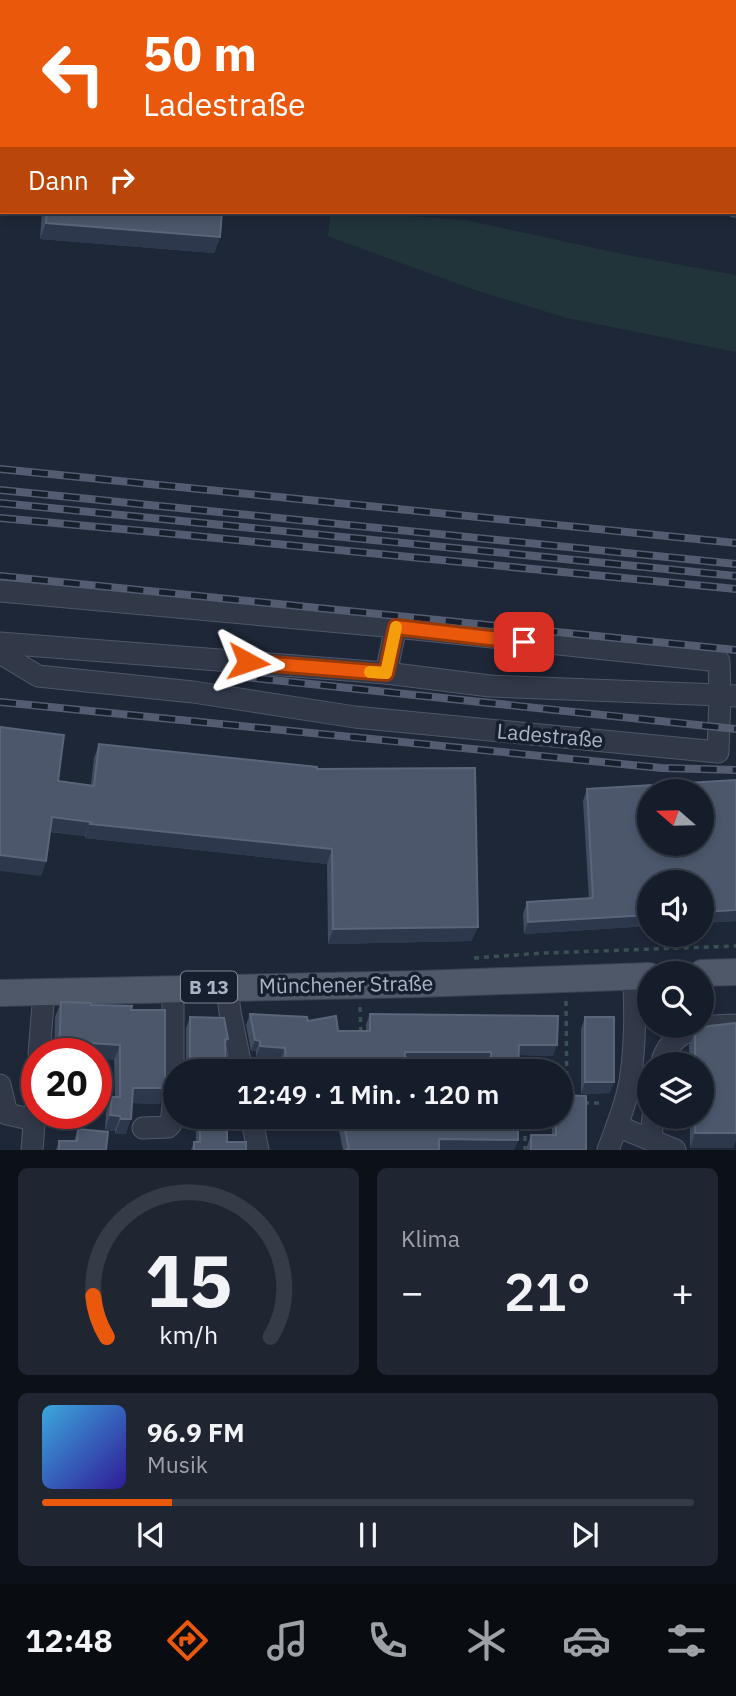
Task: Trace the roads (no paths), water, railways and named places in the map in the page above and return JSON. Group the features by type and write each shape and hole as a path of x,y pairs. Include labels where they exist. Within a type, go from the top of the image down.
{"main road":[{"path":"714,973 736,972"},
{"name":"Münchener Straße","path":"0,993 637,976"}],"street":[{"path":"0,590 396,627 728,679"},
{"path":"386,673 396,627"},
{"path":"0,643 386,673 490,686 728,679"},
{"name":"Ladestraße","path":"0,653 38,676 193,692 355,716 718,751 728,679"},
{"path":"227,987 240,1059"},
{"path":"143,1128 168,1127 171,1124 173,988"},
{"path":"637,990 637,1024"},
{"path":"40,1038 44,992"},
{"path":"664,1052 671,1042 704,1026 736,1025"},
{"path":"608,1150 629,1084 637,1070"},
{"path":"0,1085 7,1114 21,1117"},
{"path":"617,1126 675,1150"},
{"path":"32,1150 33,1129"},
{"path":"254,1129 258,1150"},
{"path":"651,1139 652,1129"}],"railway":[{"path":"0,469 736,543"},
{"path":"0,490 736,564"},
{"path":"0,503 736,576"},
{"path":"0,518 736,589"},
{"path":"0,576 736,650"},
{"path":"225,675 736,729"},
{"path":"0,702 662,768 736,770"}]}
